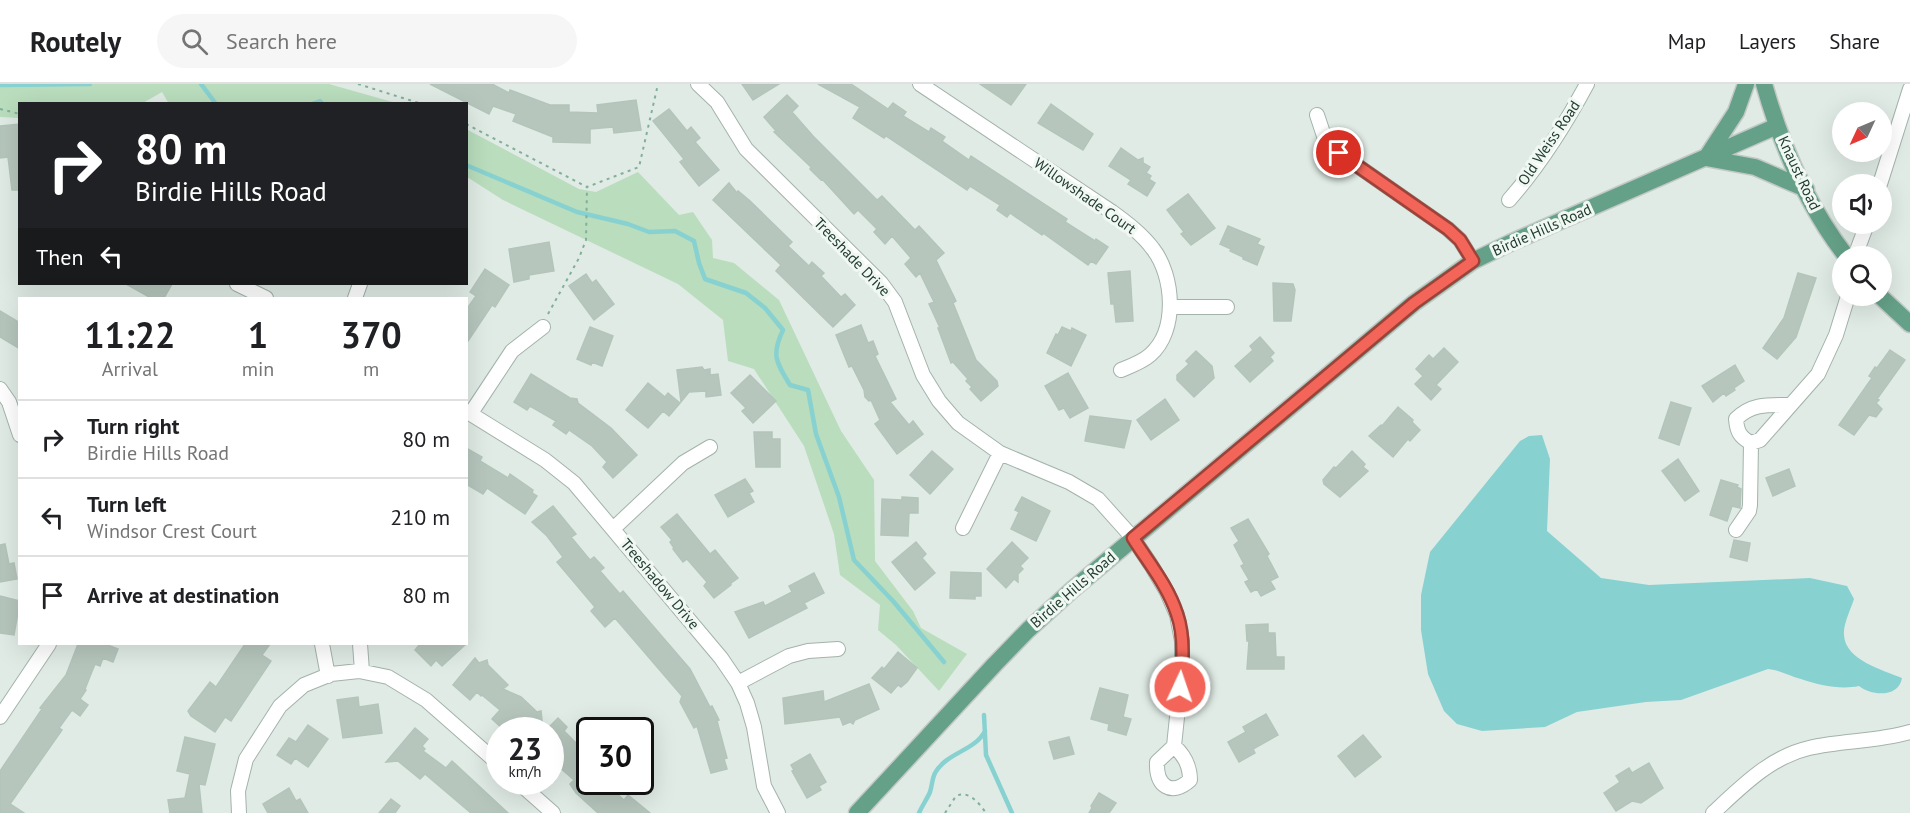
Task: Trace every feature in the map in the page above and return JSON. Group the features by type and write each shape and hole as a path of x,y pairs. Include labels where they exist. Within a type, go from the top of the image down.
{"main road":[{"path":"1746,84 1736,112 1706,158 1755,167 1806,189"},
{"name":"Knaust Road","path":"1764,84 1777,126 1806,189 1822,222 1839,246"},
{"name":"Birdie Hills Road","path":"857,813 1028,630 1133,538 1414,303 1473,261 1538,230 1777,126"},
{"path":"1891,306 1910,324"}],"street":[{"name":"Treeshade Drive","path":"698,84 717,102 746,149 881,283 895,302 922,375 939,401 958,423 999,453 1069,482 1098,499 1133,538 1167,592 1177,615 1182,641 1182,669 1174,746"},
{"name":"Willowshade Court","path":"920,84 1112,212 1138,232 1155,250 1166,274 1172,307 1162,339 1151,354 1121,370"},
{"name":"Old Weiss Road","path":"1509,200 1551,145 1587,84"},
{"path":"1883,174 1910,89"},
{"path":"1317,115 1324,136 1339,153 1448,229 1460,240 1473,261"},
{"path":"239,285 264,297"},
{"path":"1790,405 1767,405 1745,410 1737,419 1737,430 1741,438 1750,443 1760,441 1818,374 1836,335 1845,306"},
{"path":"1172,307 1227,307"},
{"path":"469,412 512,351 543,327"},
{"path":"0,389 9,402 18,429"},
{"name":"Treeshadow Drive","path":"469,412 545,460 574,483 721,658 738,683 747,703 754,727 764,786 778,813"},
{"path":"1736,530 1749,511 1750,505 1750,443"},
{"path":"613,529 683,463 710,447"},
{"path":"963,528 999,453"},
{"path":"0,717 48,645"},
{"path":"322,645 328,675"},
{"path":"360,645 362,671"},
{"path":"738,683 789,656 808,651 838,649"},
{"path":"238,813 238,791 246,759 280,706 304,685 328,675 362,671 388,677 426,700 486,753"},
{"path":"1713,813 1752,777 1785,757 1807,748 1888,738 1910,732"},
{"path":"533,795 553,813"}],"path":[{"path":"358,84 416,102"},
{"path":"468,125 587,188 639,167 658,84"},
{"path":"0,109 18,114"},
{"path":"543,327 586,240 587,188"},
{"path":"945,813 956,796 960,794 972,798 986,813"}],"green space":[{"path":"0,84 329,84 392,102 168,102 162,92 145,102 18,102 18,118 0,117"},
{"path":"468,130 579,189 596,192 638,172 679,215 693,212 712,240 713,258 734,263 779,300 841,431 874,480 875,561 913,611 921,628 967,654 939,691 896,645 878,630 880,605 840,575 834,534 804,446 754,369 728,361 723,320 678,284 503,200 468,178"}],"water":[{"path":"1542,435 1550,459 1547,531 1601,578 1649,585 1810,578 1847,586 1854,599 1845,626 1846,644 1866,663 1902,678 1900,684 1890,692 1877,693 1859,686 1822,685 1768,669 1681,700 1646,702 1577,712 1545,727 1482,731 1457,724 1444,711 1428,674 1421,630 1421,595 1430,552 1520,441 1529,436"}],"building":[{"path":"430,84 492,84 509,93 510,90 550,105 569,105 569,112 598,113 597,105 636,100 641,130 614,133 613,127 590,129 590,143 553,142 553,137 513,121 516,114 493,106 489,114"},
{"path":"742,84 779,84 753,100"},
{"path":"818,84 851,84 888,109 893,103 906,112 903,116 929,132 931,128 945,137 942,141 969,160 971,156 1067,219 1065,222 1108,247 1096,264 1091,261 1088,265 1010,213 1007,217 997,210 1000,205 970,186 967,190 886,136 884,138 853,118 860,107"},
{"path":"980,84 1026,84 1011,105"},
{"path":"787,95 798,106 792,112 813,136 877,200 882,196 915,230 919,226 944,253 936,260 956,301 953,303 976,360 997,381 998,386 981,401 970,389 972,387 966,381 968,379 953,362 951,363 938,328 940,328 929,304 934,302 920,273 916,277 905,264 911,258 892,236 885,244 874,232 877,229 858,210 854,214 810,169 811,167 774,132 776,131 764,117"},
{"path":"1051,104 1093,134 1083,150 1038,123"},
{"path":"669,109 687,131 691,127 700,138 695,142 719,170 699,186 680,162 684,159 653,121"},
{"path":"18,124 18,190 12,190 8,157 0,158 0,126"},
{"path":"1121,148 1138,160 1143,158 1143,163 1150,167 1146,173 1155,183 1147,196 1128,184 1131,180 1109,166"},
{"path":"729,183 737,193 738,191 749,200 792,242 788,246 809,266 812,262 824,273 821,276 841,297 845,294 855,305 833,327 776,271 781,265 713,200"},
{"path":"1188,194 1215,228 1191,245 1181,234 1184,232 1167,210"},
{"path":"1228,226 1260,239 1257,244 1264,247 1257,265 1220,244"},
{"path":"549,242 554,271 529,275 529,279 514,282 509,249"},
{"path":"485,269 509,285 495,307 492,305 468,341 468,307 476,296 470,292"},
{"path":"1130,271 1133,321 1116,322 1114,304 1111,304 1108,273"},
{"path":"1798,273 1816,278 1796,337 1777,359 1763,348 1784,318"},
{"path":"586,274 592,283 596,280 614,304 594,320 569,286"},
{"path":"1273,283 1293,284 1295,290 1291,321 1274,321"},
{"path":"128,285 171,285 165,297 149,297"},
{"path":"0,311 18,322 18,348 0,337"},
{"path":"861,325 868,343 873,341 878,354 875,356 896,399 890,402 909,425 913,421 923,434 897,454 875,424 880,420 871,400 865,397 852,366 849,367 836,335"},
{"path":"590,327 613,336 602,366 592,362 591,365 577,359"},
{"path":"1062,327 1071,331 1072,328 1086,335 1071,366 1047,353"},
{"path":"1260,337 1274,353 1270,357 1273,361 1250,382 1235,366 1253,350 1250,346"},
{"path":"1444,348 1458,362 1436,385 1441,389 1431,400 1415,384 1423,376 1416,369 1429,355 1433,359"},
{"path":"1890,350 1905,360 1877,399 1879,400 1876,403 1882,409 1876,417 1869,415 1854,435 1839,425 1872,378 1869,376 1875,367 1877,368"},
{"path":"1196,351 1212,366 1214,378 1194,397 1177,380 1177,375 1189,364 1186,361"},
{"path":"1735,365 1744,381 1734,388 1735,390 1726,396 1724,393 1713,402 1702,386"},
{"path":"702,367 704,370 710,369 710,375 718,374 721,395 706,397 706,391 689,392 681,402 677,370"},
{"path":"1068,373 1088,408 1070,418 1064,408 1059,410 1045,386"},
{"path":"531,374 570,398 577,399 578,403 611,428 637,455 613,478 603,467 607,462 592,446 569,430 566,434 553,425 556,421 530,406 527,410 514,402"},
{"path":"750,375 776,401 753,423 742,411 746,408 731,393"},
{"path":"648,383 665,397 668,393 680,403 669,416 663,411 648,428 626,410"},
{"path":"1165,399 1179,420 1151,440 1137,420"},
{"path":"1671,402 1691,408 1679,445 1659,438"},
{"path":"1398,407 1413,420 1412,422 1420,430 1410,441 1408,439 1393,457 1369,436 1382,426"},
{"path":"1090,416 1131,421 1124,448 1085,441"},
{"path":"754,432 772,432 772,439 780,439 780,467 756,467"},
{"path":"468,449 482,457 480,461 508,478 510,474 533,490 532,493 537,496 525,514 487,488 483,494 468,485"},
{"path":"932,451 953,469 930,494 910,475"},
{"path":"1352,451 1365,464 1363,467 1368,471 1340,497 1324,484 1323,480"},
{"path":"1678,459 1699,491 1685,501 1662,471"},
{"path":"1789,469 1795,486 1773,496 1766,478"},
{"path":"745,479 753,491 749,493 754,502 728,517 715,495"},
{"path":"1721,480 1738,485 1737,487 1741,489 1740,508 1732,506 1727,521 1710,515"},
{"path":"902,497 918,498 918,513 909,513 908,536 881,535 882,499 902,500"},
{"path":"1022,497 1050,511 1036,541 1011,529 1019,512 1015,510"},
{"path":"553,506 576,534 571,537 590,560 594,557 604,568 600,571 620,594 623,591 690,669 719,720 717,721 727,758 724,759 727,769 711,773 697,726 694,728 680,702 682,696 615,618 605,627 591,611 595,607 557,562 563,557 547,536 532,522"},
{"path":"677,514 710,554 715,550 738,578 714,598 704,586 707,582 687,559 683,562 673,549 670,542 672,540 661,527"},
{"path":"1248,519 1269,554 1267,556 1278,577 1270,581 1275,589 1261,596 1257,589 1251,592 1245,582 1249,580 1241,566 1244,564 1234,545 1239,541 1231,528"},
{"path":"1734,540 1750,543 1747,561 1730,557"},
{"path":"916,542 926,554 922,558 935,573 915,590 892,562"},
{"path":"1012,542 1028,558 1020,566 1023,569 1018,574 1018,582 1014,579 1006,588 987,569"},
{"path":"5,544 9,564 14,563 17,579 0,582 0,545"},
{"path":"951,572 981,573 981,596 975,596 975,599 950,598"},
{"path":"814,573 824,593 804,603 807,608 749,638 735,612 763,602 765,606 792,592 789,586"},
{"path":"0,596 18,600 14,635 0,633"},
{"path":"1268,624 1268,633 1275,633 1276,657 1284,657 1284,669 1247,669 1249,641 1247,641 1246,625"},
{"path":"78,645 108,645 118,649 113,662 103,658 100,666 95,664 86,690 80,699 88,705 80,716 72,710 59,728 62,730 10,804 24,813 0,813 0,771 42,709 40,708 66,675"},
{"path":"244,645 269,645 262,655 271,661 231,721 225,717 215,732 191,716 188,711 210,682 216,687"},
{"path":"419,645 465,645 442,666 436,660 431,666 415,650"},
{"path":"898,652 917,668 907,682 901,687 898,685 891,693 872,678 882,667 884,669"},
{"path":"475,658 479,663 487,660 488,665 508,685 503,689 521,697 537,712 541,711 542,717 494,717 500,710 482,695 477,692 470,700 453,685"},
{"path":"869,684 879,709 855,720 853,724 850,722 843,725 840,717 785,724 783,698 823,691 824,702"},
{"path":"1100,688 1128,695 1123,717 1131,719 1126,735 1108,730 1109,724 1091,719"},
{"path":"358,697 359,707 378,704 382,733 343,738 337,700"},
{"path":"1266,714 1278,735 1253,749 1255,753 1239,762 1228,742 1246,732 1243,727"},
{"path":"308,725 328,739 308,767 295,758 291,764 277,755 289,738 296,742"},
{"path":"415,728 428,739 422,746 425,749 423,751 446,768 452,761 508,813 471,813 425,774 420,779 398,761 386,762"},
{"path":"564,731 576,743 576,793 570,784 574,780 564,771"},
{"path":"1363,735 1381,757 1355,777 1338,756"},
{"path":"185,737 215,744 205,785 199,784 202,813 170,813 168,800 185,798 190,774 177,771"},
{"path":"1069,737 1074,754 1054,759 1049,742"},
{"path":"810,754 826,782 819,786 821,790 807,798 791,765"},
{"path":"1649,763 1663,788 1641,803 1632,801 1616,811 1604,793 1620,782 1616,776 1629,768 1632,773"},
{"path":"289,788 296,801 300,799 308,813 268,813 263,804"},
{"path":"1099,793 1116,803 1109,813 1089,813 1091,806"},
{"path":"578,795 618,795 624,800 628,795 650,813 598,813"},
{"path":"391,799 400,806 395,813 379,813"}],"waterway":[{"path":"0,85 90,84"},
{"path":"201,84 214,102"},
{"path":"317,102 321,102"},
{"path":"468,166 577,212 628,224 649,232 675,231 694,241 705,279 746,293 765,308 783,330 776,352 781,370 790,385 808,390 816,434 839,497 854,560 893,601 944,662"},
{"path":"984,715 986,755 1012,813"},
{"path":"919,813 940,766 975,743 985,731"}],"route":[{"path":"1180,687 1182,641 1177,615 1167,592 1133,538 1414,303 1473,261 1460,240 1448,229 1339,153"}]}
